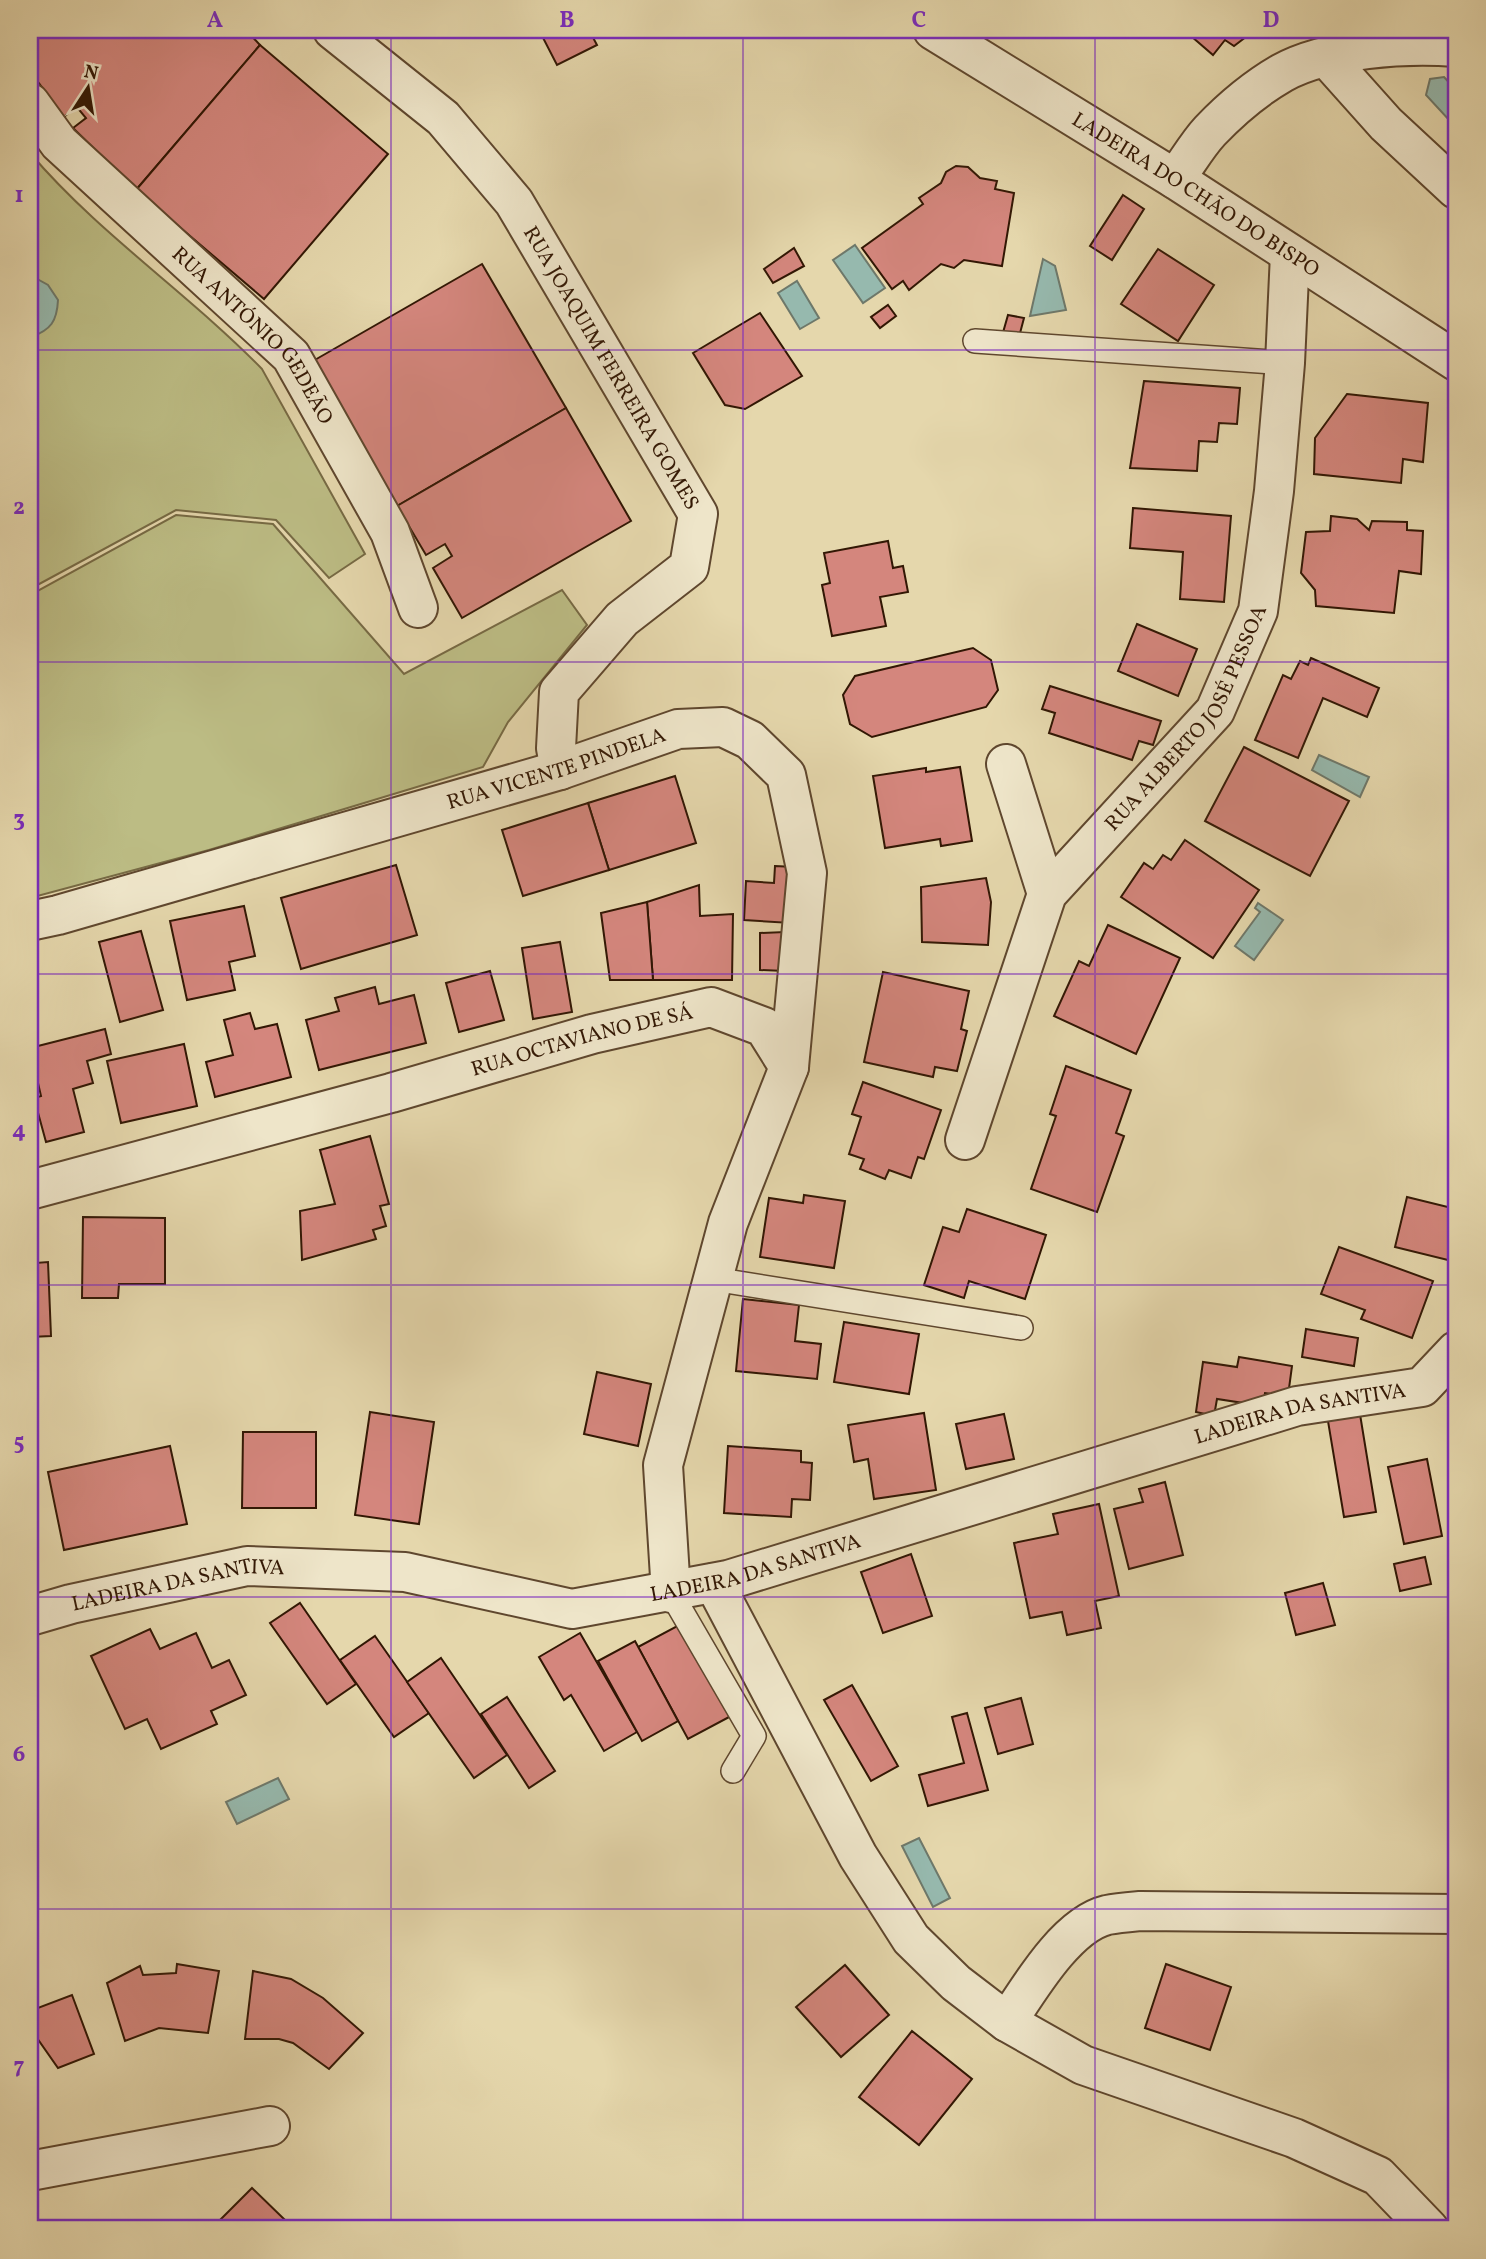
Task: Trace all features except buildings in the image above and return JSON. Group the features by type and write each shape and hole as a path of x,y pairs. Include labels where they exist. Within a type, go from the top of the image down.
{"street":[{"name":"RUA JOAQUIM FERREIRA GOMES","path":"333,30 443,118 514,202 698,514 689,567 622,619 559,692 556,748 560,770"},
{"name":"LADEIRA DO CHÃO DO BISPO","path":"933,30 1175,178 1456,361"},
{"path":"1175,178 1209,132 1250,95 1283,72 1327,58 1416,44 1456,47"},
{"path":"1327,58 1386,124 1456,189"},
{"name":"RUA ANTÓNIO GEDEÃO","path":"30,103 59,144 290,356 390,532 418,608"},
{"name":"RUA ALBERTO JOSÉ PESSOA","path":"965,1140 1047,894 1215,711 1258,611 1274,491 1285,363 1290,254"},
{"name":"RUA VICENTE PINDELA","path":"30,921 560,770 678,729 723,727 750,740 786,775 807,873 789,1067"},
{"path":"1006,764 1047,894"},
{"name":"RUA OCTAVIANO DE SÁ","path":"30,1189 391,1093 592,1034 711,1007 764,1027 789,1067"},
{"path":"671,1593 663,1465 728,1223 789,1067"},
{"name":"LADEIRA DA SANTIVA","path":"30,1616 71,1604 247,1566 405,1573 572,1609 671,1593 714,1583 1297,1406 1422,1387 1456,1351"},
{"path":"714,1583 832,1811 911,1939 956,1983 1007,2022 1083,2065 1294,2138 1378,2176 1429,2229"},
{"path":"1007,2022 1039,1973 1069,1938 1104,1916 1140,1911 1456,1914"},
{"path":"30,2171 270,2126"}],"lane":[{"path":"975,341 1285,363"},
{"path":"713,1279 1021,1328"},
{"path":"671,1593 754,1736 733,1771"}],"green space":[{"path":"30,153 114,237 234,341 262,369 365,554 329,578 276,520 176,510 30,589"},
{"path":"176,515 273,524 404,674 562,590 587,625 508,722 483,767 209,850 30,898 30,595"}],"water":[{"path":"1444,77 1456,90 1456,121 1450,121 1426,95 1430,79"},
{"path":"855,245 885,288 863,303 833,260"},
{"path":"1043,259 1055,266 1066,310 1030,316"},
{"path":"30,275 48,285 58,300 52,324 31,337"},
{"path":"797,281 819,318 800,329 778,293"},
{"path":"1319,755 1369,777 1360,797 1312,770"},
{"path":"1258,903 1283,920 1254,960 1235,946 1260,912 1255,908"},
{"path":"278,1778 289,1799 237,1824 226,1802"},
{"path":"919,1838 950,1898 933,1907 902,1846"}]}
